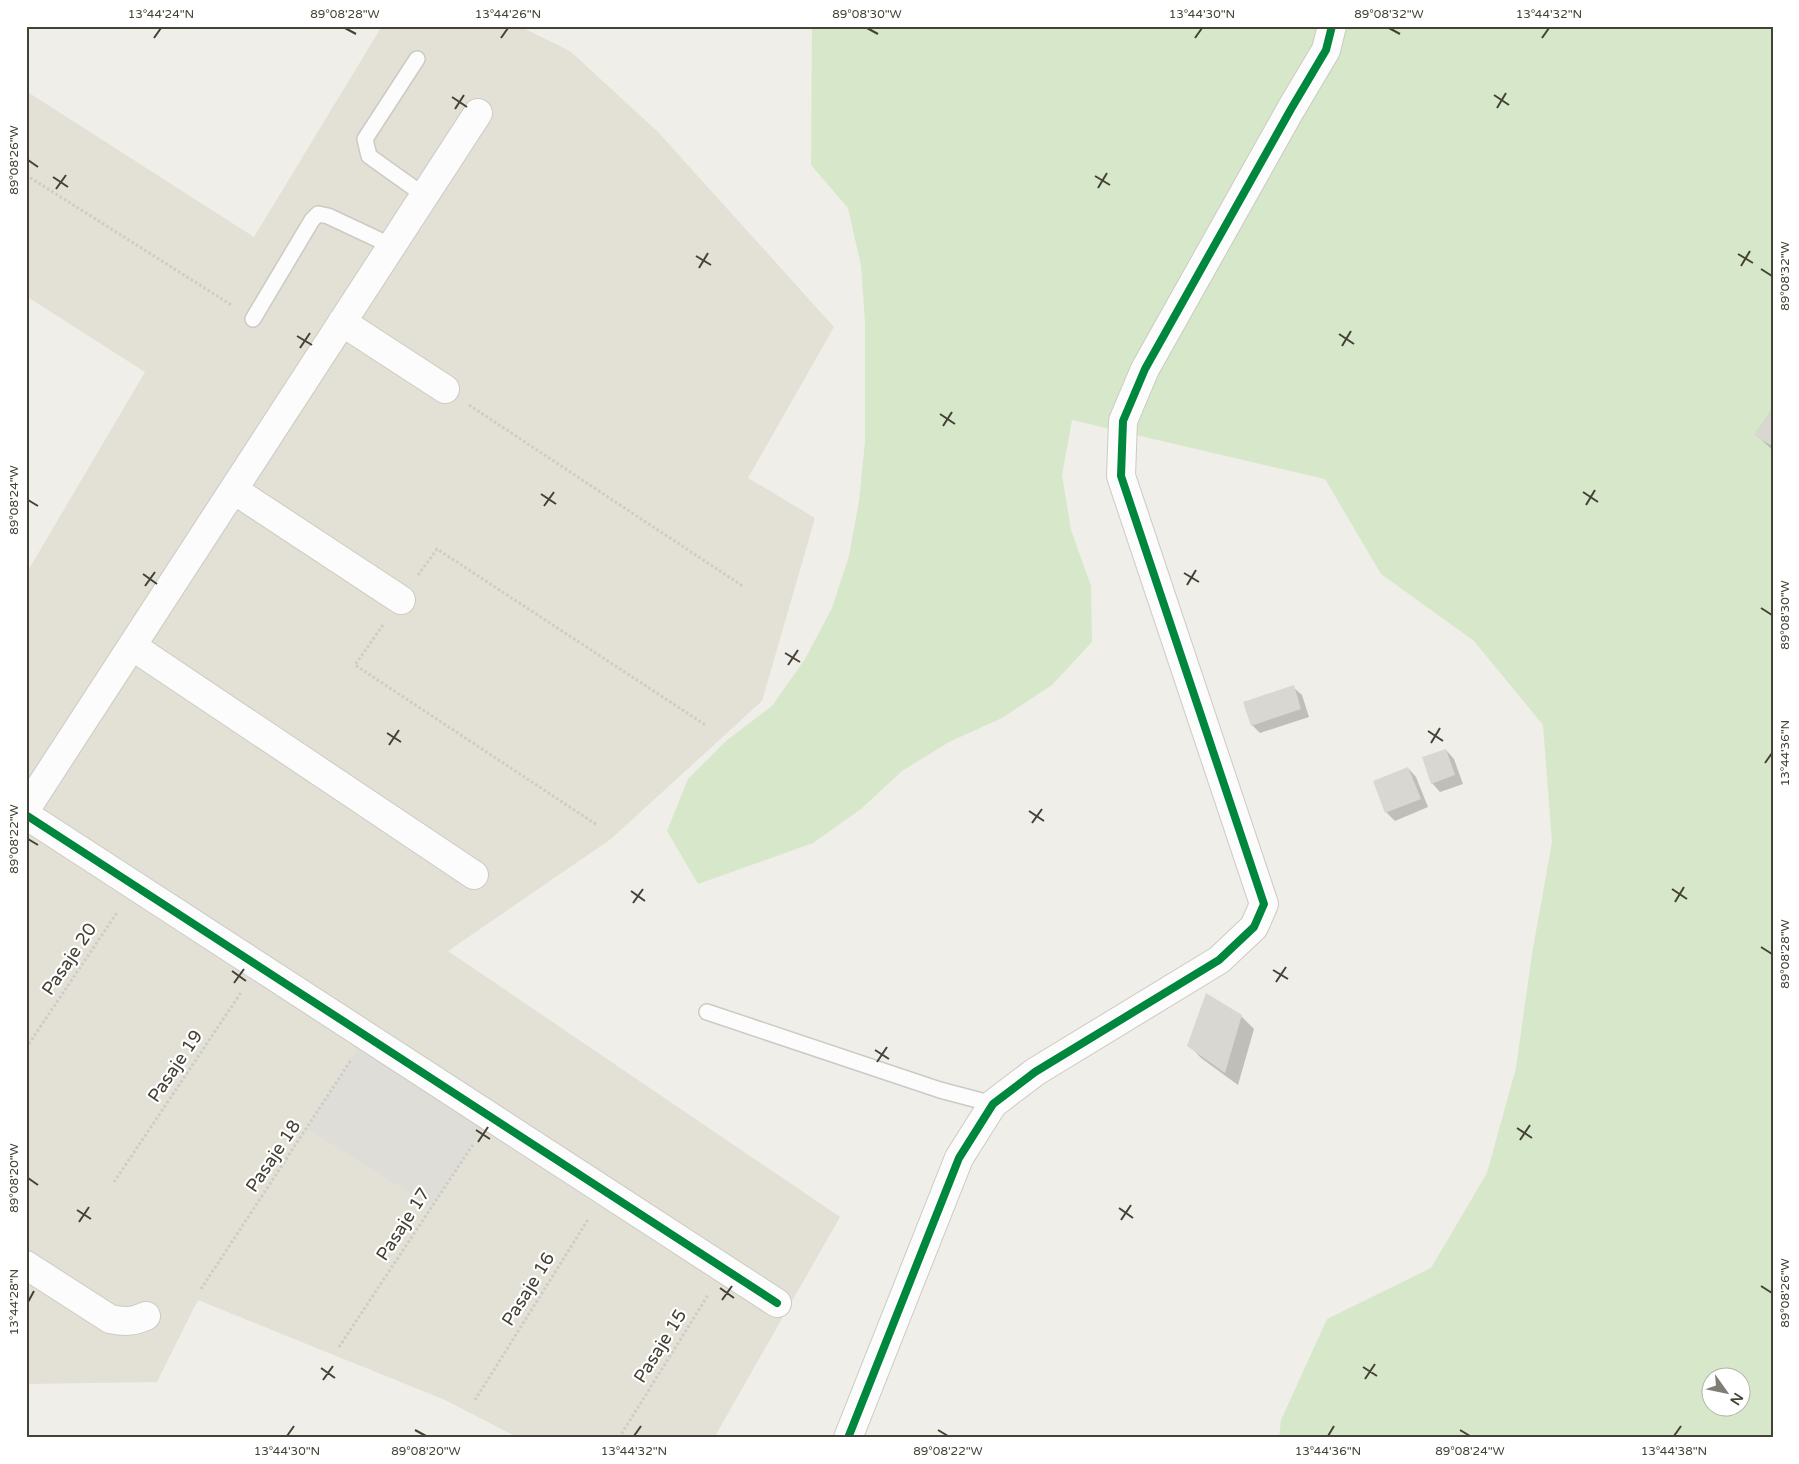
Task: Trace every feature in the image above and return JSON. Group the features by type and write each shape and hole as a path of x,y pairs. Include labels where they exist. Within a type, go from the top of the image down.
{"street":[{"path":"848,1438 959,1158 993,1104 1035,1072 1219,960 1254,927 1264,904 1121,476 1123,421 1145,369 1326,50 1332,26"},
{"path":"26,809 478,113"},
{"path":"342,322 445,389"},
{"path":"234,490 401,600"},
{"path":"132,646 474,875"},
{"path":"26,815 777,1303"},
{"path":"26,1265 110,1319 123,1322 134,1321 146,1316"}],"lane":[{"path":"417,59 365,139 369,156 425,196"},
{"path":"253,319 312,220 318,214 328,216 392,246"},
{"path":"707,1012 940,1090 993,1104"}],"path":[{"path":"26,175 253,319"},
{"path":"445,389 744,587"},
{"path":"597,826 355,665 437,549 707,726"}],"shaded area":[{"path":"382,26 519,26 570,51 658,132 834,327 748,478 815,518 762,701 611,839 448,951 840,1217 714,1438 519,1438 445,1400 198,1300 157,1382 26,1384 26,574 145,372 26,296 26,91 254,237"},
{"path":"366,1036 491,1117 431,1206 308,1129"}],"green space":[{"path":"812,26 1773,26 1773,1438 1279,1438 1281,1420 1327,1319 1431,1268 1487,1173 1516,1068 1532,954 1552,842 1543,725 1474,641 1381,574 1325,479 1072,420 1062,475 1071,530 1091,586 1092,642 1052,685 1002,718 949,742 902,771 861,809 813,843 698,884 667,831 688,779 726,741 772,706 805,659 832,608 849,556 859,501 865,442 865,321 861,266 848,208 811,165"}],"building":[{"path":"1773,407 1773,447 1754,435"},
{"path":"1294,685 1301,709 1251,726 1243,702"},
{"path":"1446,749 1455,775 1431,784 1422,757"},
{"path":"1408,767 1421,799 1385,813 1373,781"},
{"path":"1206,993 1242,1015 1225,1073 1187,1046"}],"cycle path":[{"path":"848,1438 959,1158 993,1104 1035,1072 1219,960 1254,927 1264,904 1121,476 1123,421 1145,369 1326,50 1332,26"},
{"path":"26,815 777,1303"}]}
